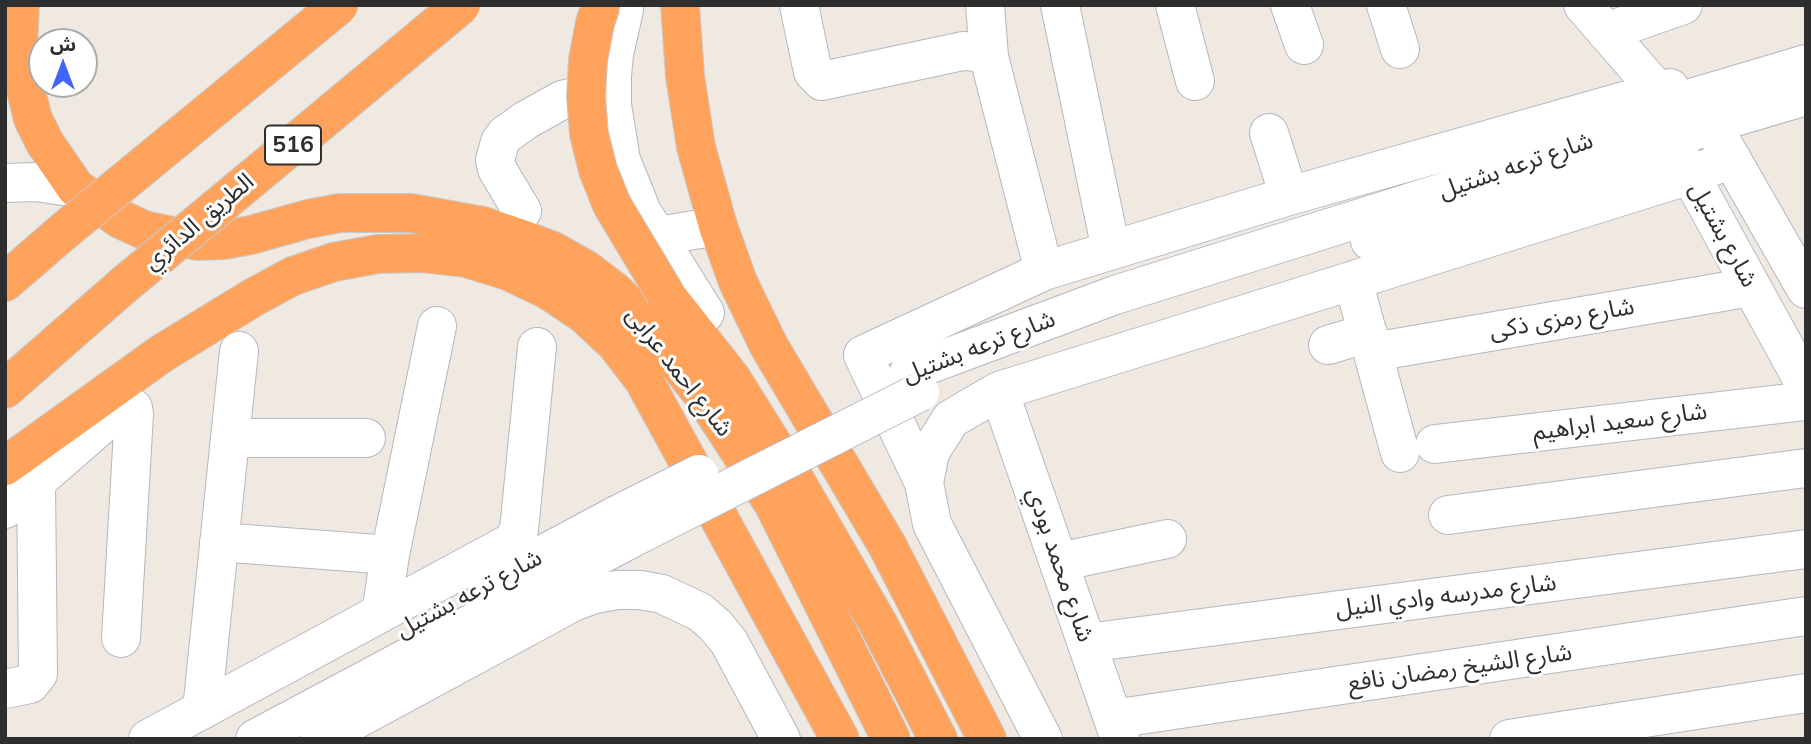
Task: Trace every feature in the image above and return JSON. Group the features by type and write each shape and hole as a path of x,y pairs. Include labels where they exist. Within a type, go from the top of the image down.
{"highway":[{"name":"شارع احمد عرابى","path":"20,5 18,49 33,119 44,144 76,188 120,219 144,230 197,241 251,235 340,213 411,213 483,226 553,251 585,269 614,291 640,316 703,395 773,503 891,739"},
{"path":"5,282 339,5"},
{"name":"الطريق الدائري","path":"5,389 125,284 461,5"},
{"path":"680,5 689,111 704,181 738,282 769,346 887,545 987,739"},
{"name":"شارع احمد عرابى","path":"613,8 595,23 588,60 586,97 589,134 598,170 612,205 666,295 732,379 798,485 879,625 938,739"},
{"path":"20,475 161,354 293,276 334,262 377,254 422,253 466,258 508,271 548,290 584,314 616,344 643,379 840,739"}],"street":[{"path":"799,5 816,78 828,81 963,51 978,52 989,57"},
{"path":"985,5 989,57 1044,271"},
{"path":"1060,5 1111,250"},
{"path":"1175,5 1195,81"},
{"path":"1290,5 1304,45"},
{"path":"1386,5 1400,49"},
{"path":"1594,19 1684,5"},
{"path":"613,8 612,88 615,133 621,160 642,212 705,313"},
{"name":"شارع بشتيل","path":"1594,19 1672,105 1732,159 1796,244 1806,289"},
{"name":"شارع ترعه بشتيل","path":"924,483 863,355 1044,271 1111,250 1289,196 1672,105 1806,64"},
{"path":"522,211 497,169 495,160 505,135 562,100 612,88"},
{"name":"شارع ترعه بشتيل","path":"148,739 200,724 623,527 914,382 1115,295 1546,160 1672,105 1806,96"},
{"name":"شارع بشتيل","path":"1672,105 1690,175 1806,386"},
{"path":"1269,133 1289,196"},
{"path":"1043,739 932,524 924,483 930,452 951,419 999,391 1690,175 1732,159"},
{"path":"5,183 36,182 76,188"},
{"path":"657,236 718,226"},
{"path":"1353,280 1370,343"},
{"name":"شارع رمزى ذكى","path":"1328,345 1370,343 1751,287"},
{"path":"381,613 390,555 437,326"},
{"name":"شارع سعيد ابراهيم","path":"1370,343 1418,448 1806,401"},
{"name":"شارع ترعه بشتيل","path":"200,724 381,613 512,542 519,530 537,347"},
{"path":"200,724 239,351"},
{"name":"شارع محمد بودي","path":"999,391 1117,729"},
{"path":"5,509 20,475 117,411 126,407 133,408 121,638"},
{"path":"230,438 366,438"},
{"path":"1448,515 1806,468"},
{"path":"5,689 30,684 38,674 20,475"},
{"name":"شارع ترعه بشتيل","path":"255,739 623,527"},
{"path":"1059,562 1167,539"},
{"path":"219,542 390,555"},
{"name":"شارع مدرسه وادي النيل","path":"1087,643 1806,549"},
{"path":"320,739 573,603 595,594 617,590 662,594 700,612 716,626 729,642 781,739"},
{"name":"شارع الشيخ رمضان نافع","path":"1117,729 1806,616"},
{"path":"1509,739 1806,693"}]}
